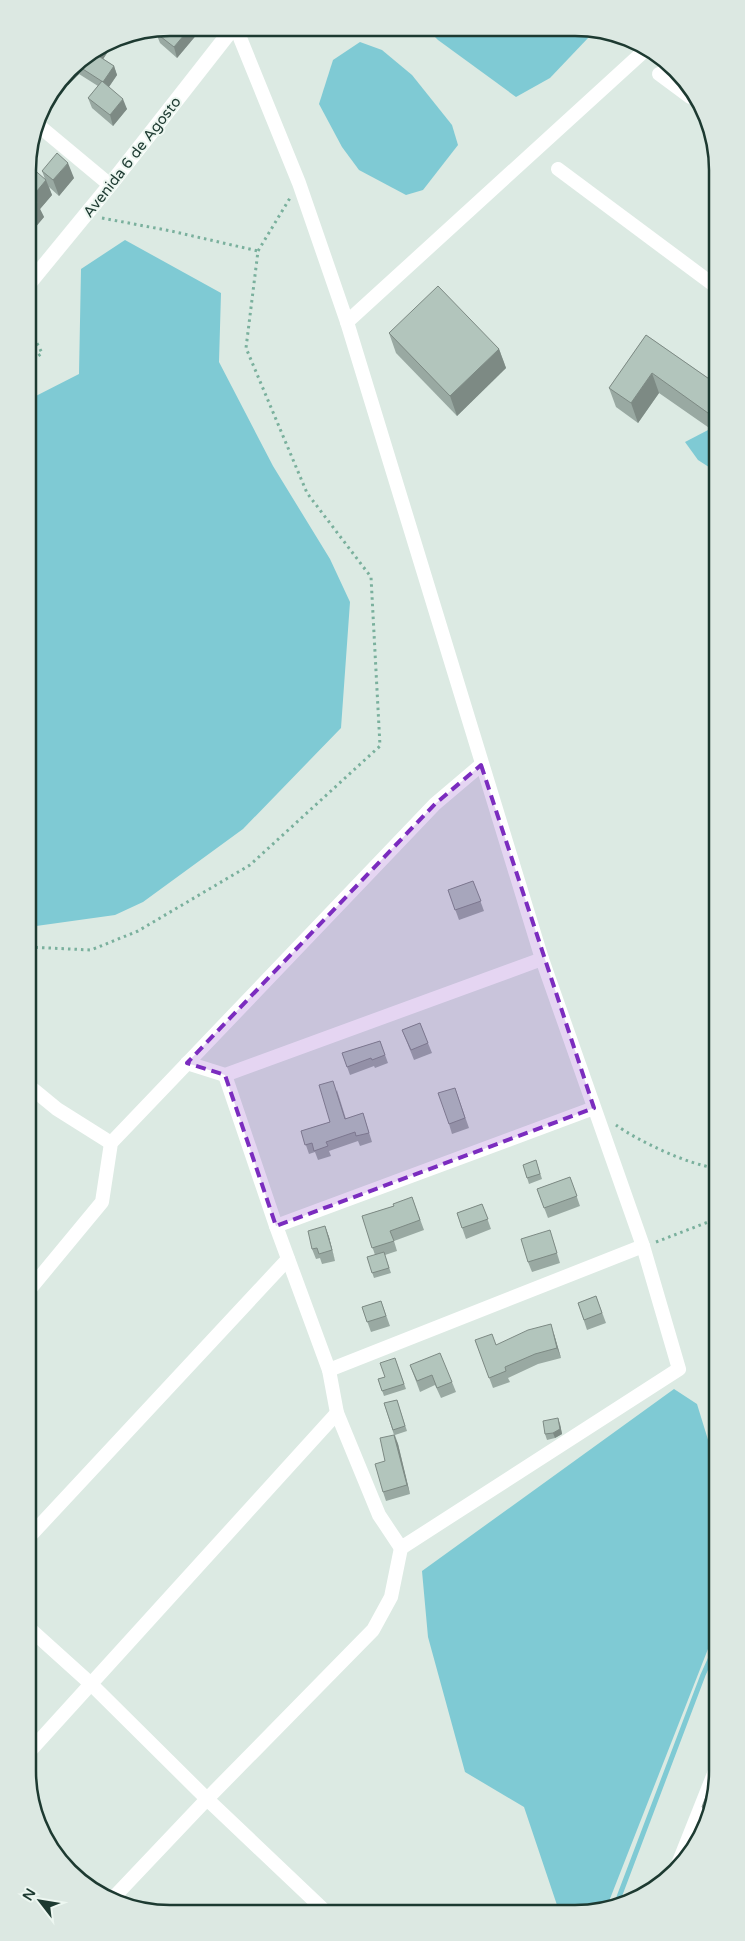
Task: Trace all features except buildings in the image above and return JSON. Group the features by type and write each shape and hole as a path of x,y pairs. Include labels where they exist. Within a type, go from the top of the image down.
{"street":[{"name":"Avenida 6 de Agosto","path":"37,274 228,37"},
{"path":"239,37 299,183 347,322 481,765 542,959 644,1246 679,1369 401,1548"},
{"path":"347,322 641,54"},
{"path":"659,74 683,92"},
{"path":"43,129 110,185"},
{"path":"558,169 709,281"},
{"path":"36,1280 102,1202 111,1143 435,804 481,765"},
{"path":"188,1063 225,1075 542,959"},
{"path":"117,1894 373,1630 391,1597 401,1548 379,1515 338,1413 328,1370 276,1226 225,1075"},
{"path":"36,1092 57,1110 111,1143"},
{"path":"276,1226 594,1108"},
{"path":"328,1370 644,1246"},
{"path":"36,1529 288,1259"},
{"path":"36,1744 338,1413"},
{"path":"36,1634 91,1684 316,1905"},
{"path":"686,1845 708,1790"}],"path":[{"path":"37,947 91,950 138,931 250,864 380,746 371,577 306,493 246,348 258,251 299,183"},
{"path":"86,215 172,231 258,251"},
{"path":"37,343 42,353 37,357"},
{"path":"594,1108 626,1132 682,1158 708,1167"},
{"path":"644,1246 708,1222"}],"highlighted area":[{"path":"481,765 594,1108 276,1226 225,1075 187,1063 435,804"}],"water":[{"path":"434,36 574,36 588,38 550,78 516,97"},
{"path":"360,42 382,50 412,75 452,125 458,145 423,190 406,195 359,170 342,147 319,104 333,60"},
{"path":"125,240 221,293 219,362 273,466 330,559 350,602 341,728 243,829 143,902 115,915 37,926 37,395 79,374 81,269"},
{"path":"709,430 709,467 698,460 685,442"},
{"path":"674,1389 697,1404 708,1440 708,1649 610,1900 574,1905 557,1905 524,1807 465,1772 428,1637 422,1571"}],"waterway":[{"path":"619,1897 708,1664"}]}
